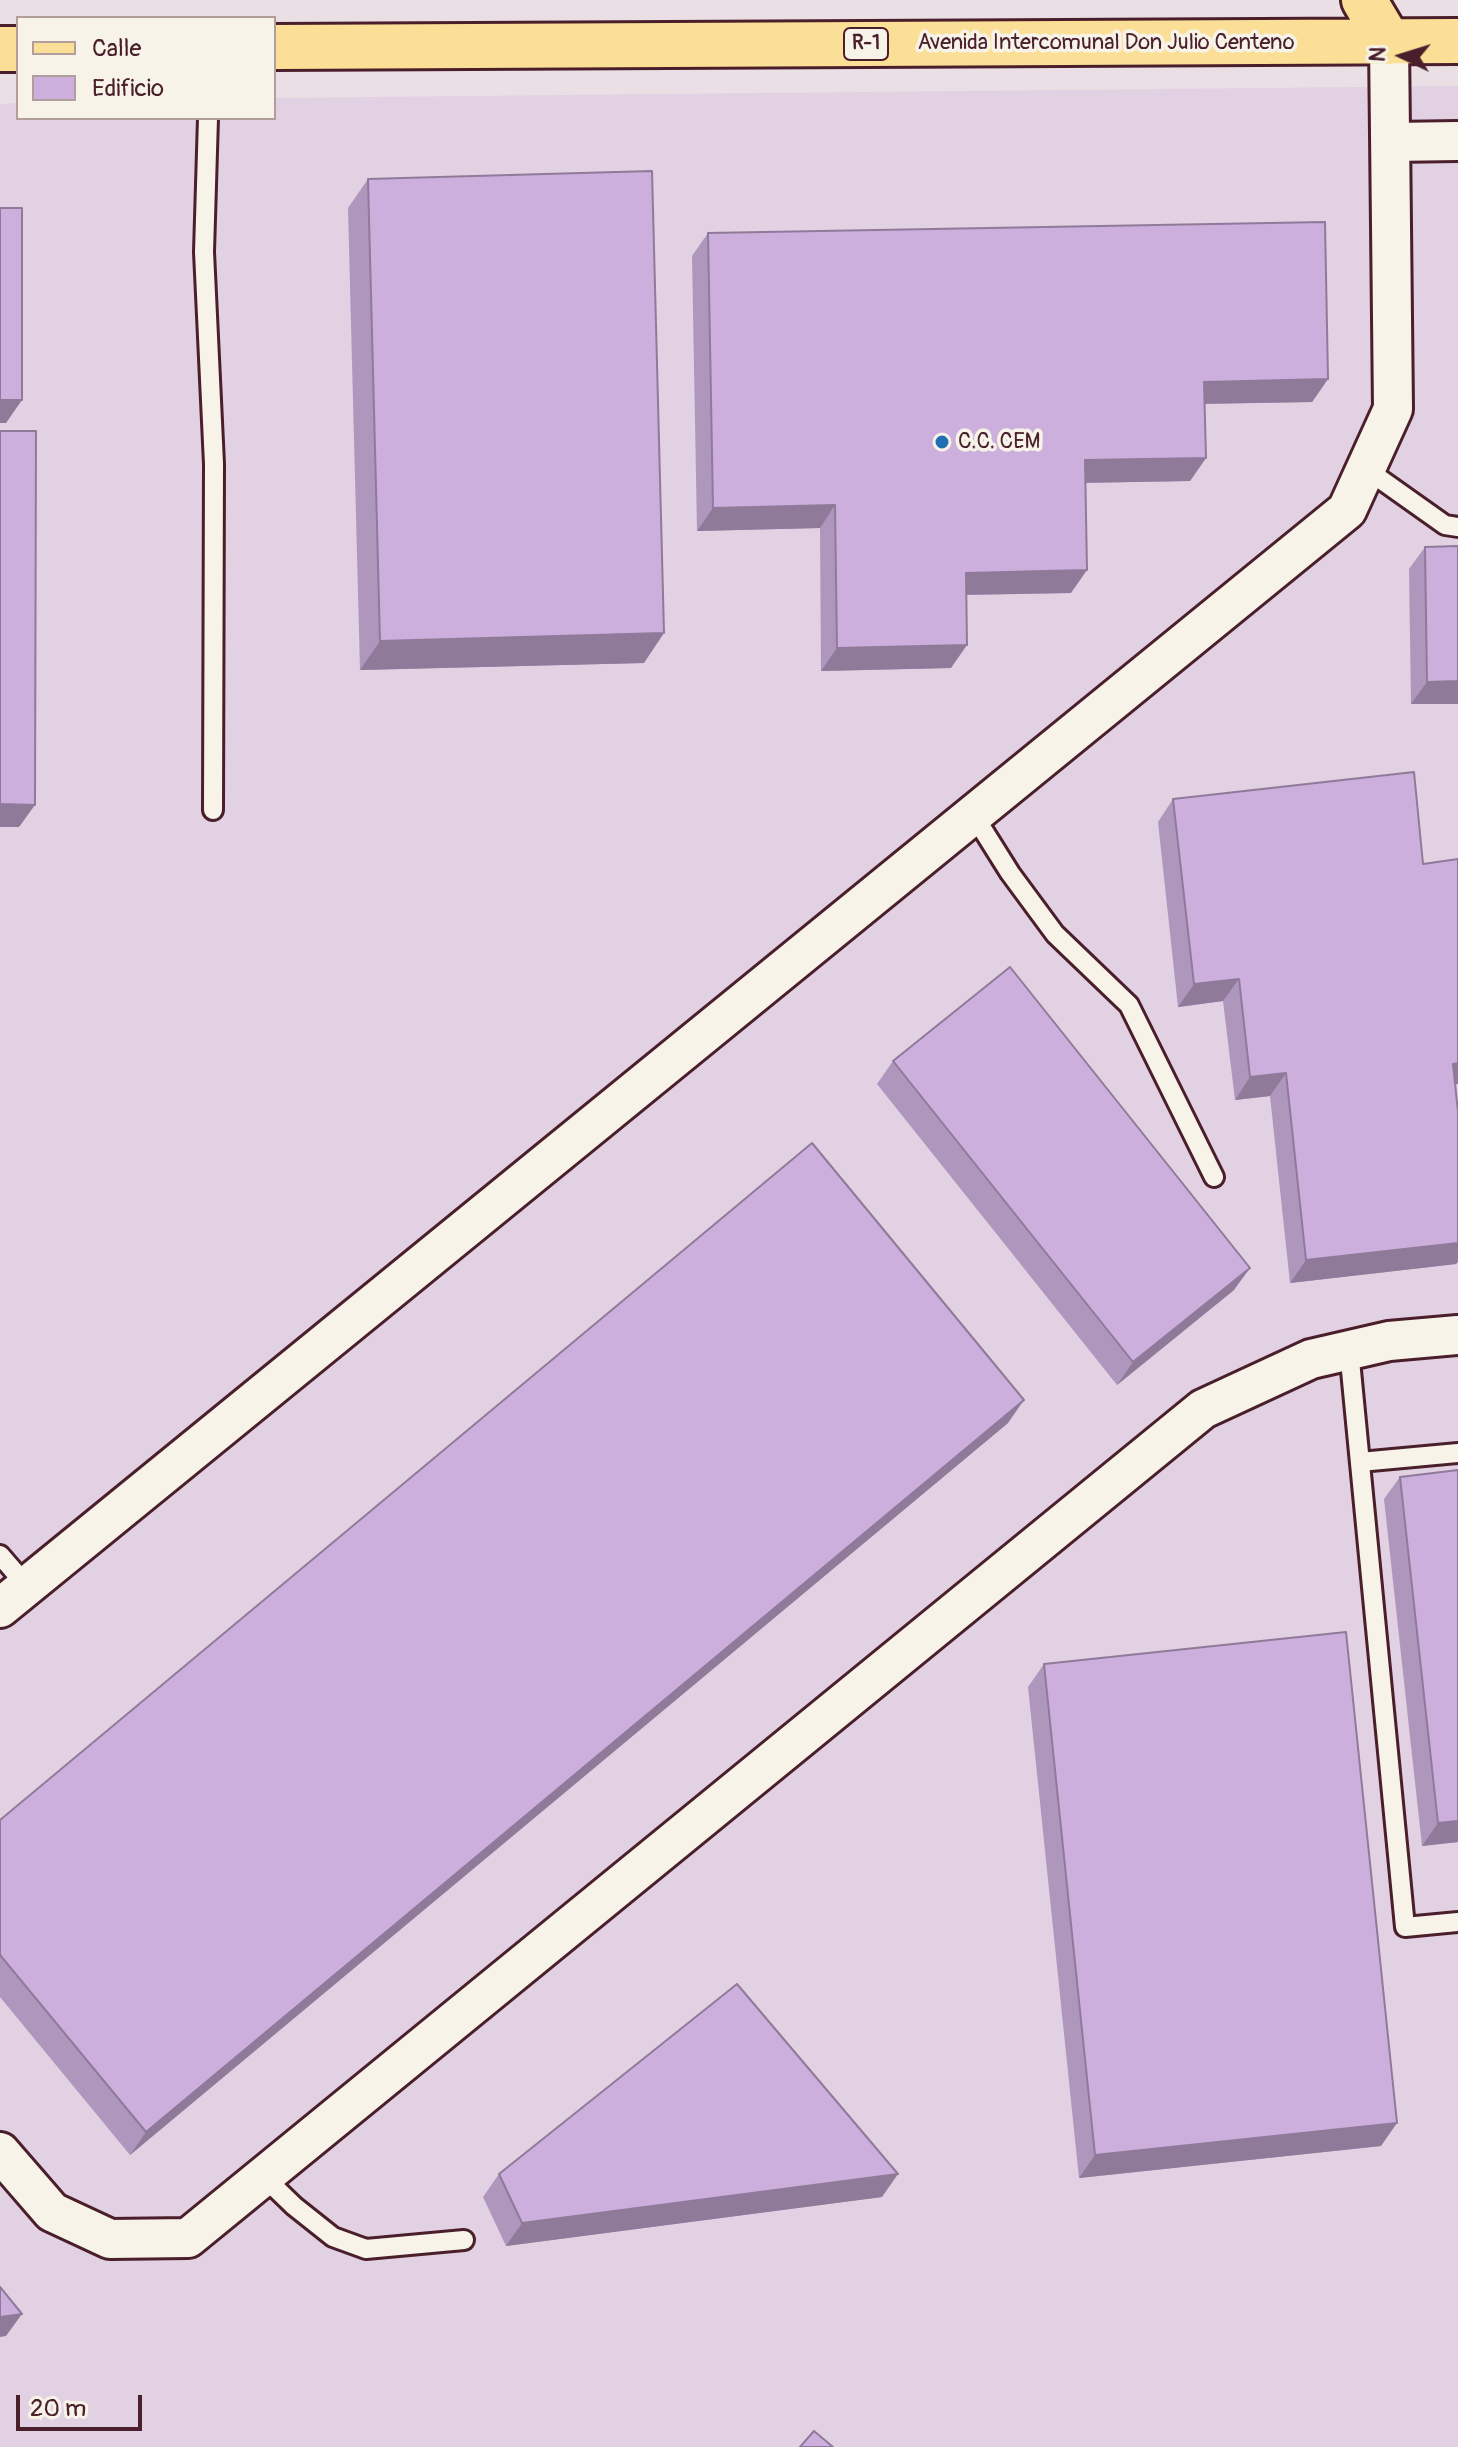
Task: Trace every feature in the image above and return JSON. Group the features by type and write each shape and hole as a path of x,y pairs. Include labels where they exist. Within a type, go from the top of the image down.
{"main road":[{"path":"1364,0 1389,42"},
{"name":"Avenida Intercomunal Don Julio Centeno","path":"276,47 1458,41"}],"street":[{"path":"13,1596 1347,510 1393,409 1389,42"},
{"path":"1392,142 1458,141"},
{"path":"0,2152 52,2212 110,2239 188,2238 1203,1409 1311,1359 1389,1341 1458,1335"}],"lane":[{"path":"208,120 204,252 214,464 213,810"},
{"path":"1366,469 1445,525 1458,527"},
{"path":"973,814 1010,873 1055,934 1129,1005 1214,1177"},
{"path":"1349,1350 1405,1927 1458,1922"},
{"path":"1360,1462 1458,1453"},
{"path":"0,1555 13,1596"},
{"path":"264,2177 333,2237 366,2249 464,2240"}],"shaded area":[{"path":"1458,86 1458,2447 0,2447 0,104 16,103 16,120 276,120 276,98"}],"building":[{"path":"652,171 664,633 380,641 368,179"},
{"path":"0,208 22,208 22,400 0,400"},
{"name":"C.C. CEM","path":"1325,222 1328,379 1204,382 1206,458 1085,460 1087,570 966,573 967,645 837,648 835,505 713,508 708,233"},
{"path":"0,431 36,431 35,805 0,804"},
{"path":"1458,546 1458,681 1427,682 1425,547"},
{"path":"1414,772 1423,864 1458,859 1458,1063 1453,1064 1458,1112 1458,1243 1306,1260 1286,1073 1250,1077 1239,979 1194,984 1173,799"},
{"path":"1010,967 1250,1268 1133,1362 893,1061"},
{"path":"812,1143 1024,1400 146,2132 0,1955 0,1820"},
{"path":"1458,1470 1458,1821 1438,1823 1400,1477"},
{"path":"1346,1632 1397,2123 1095,2155 1044,1664"},
{"path":"737,1984 898,2174 522,2223 499,2174"},
{"path":"0,2287 22,2314 0,2317"},
{"path":"814,2431 833,2447 800,2447"}],"place":[{"name":"C.C. CEM","path":"942,442"}]}
